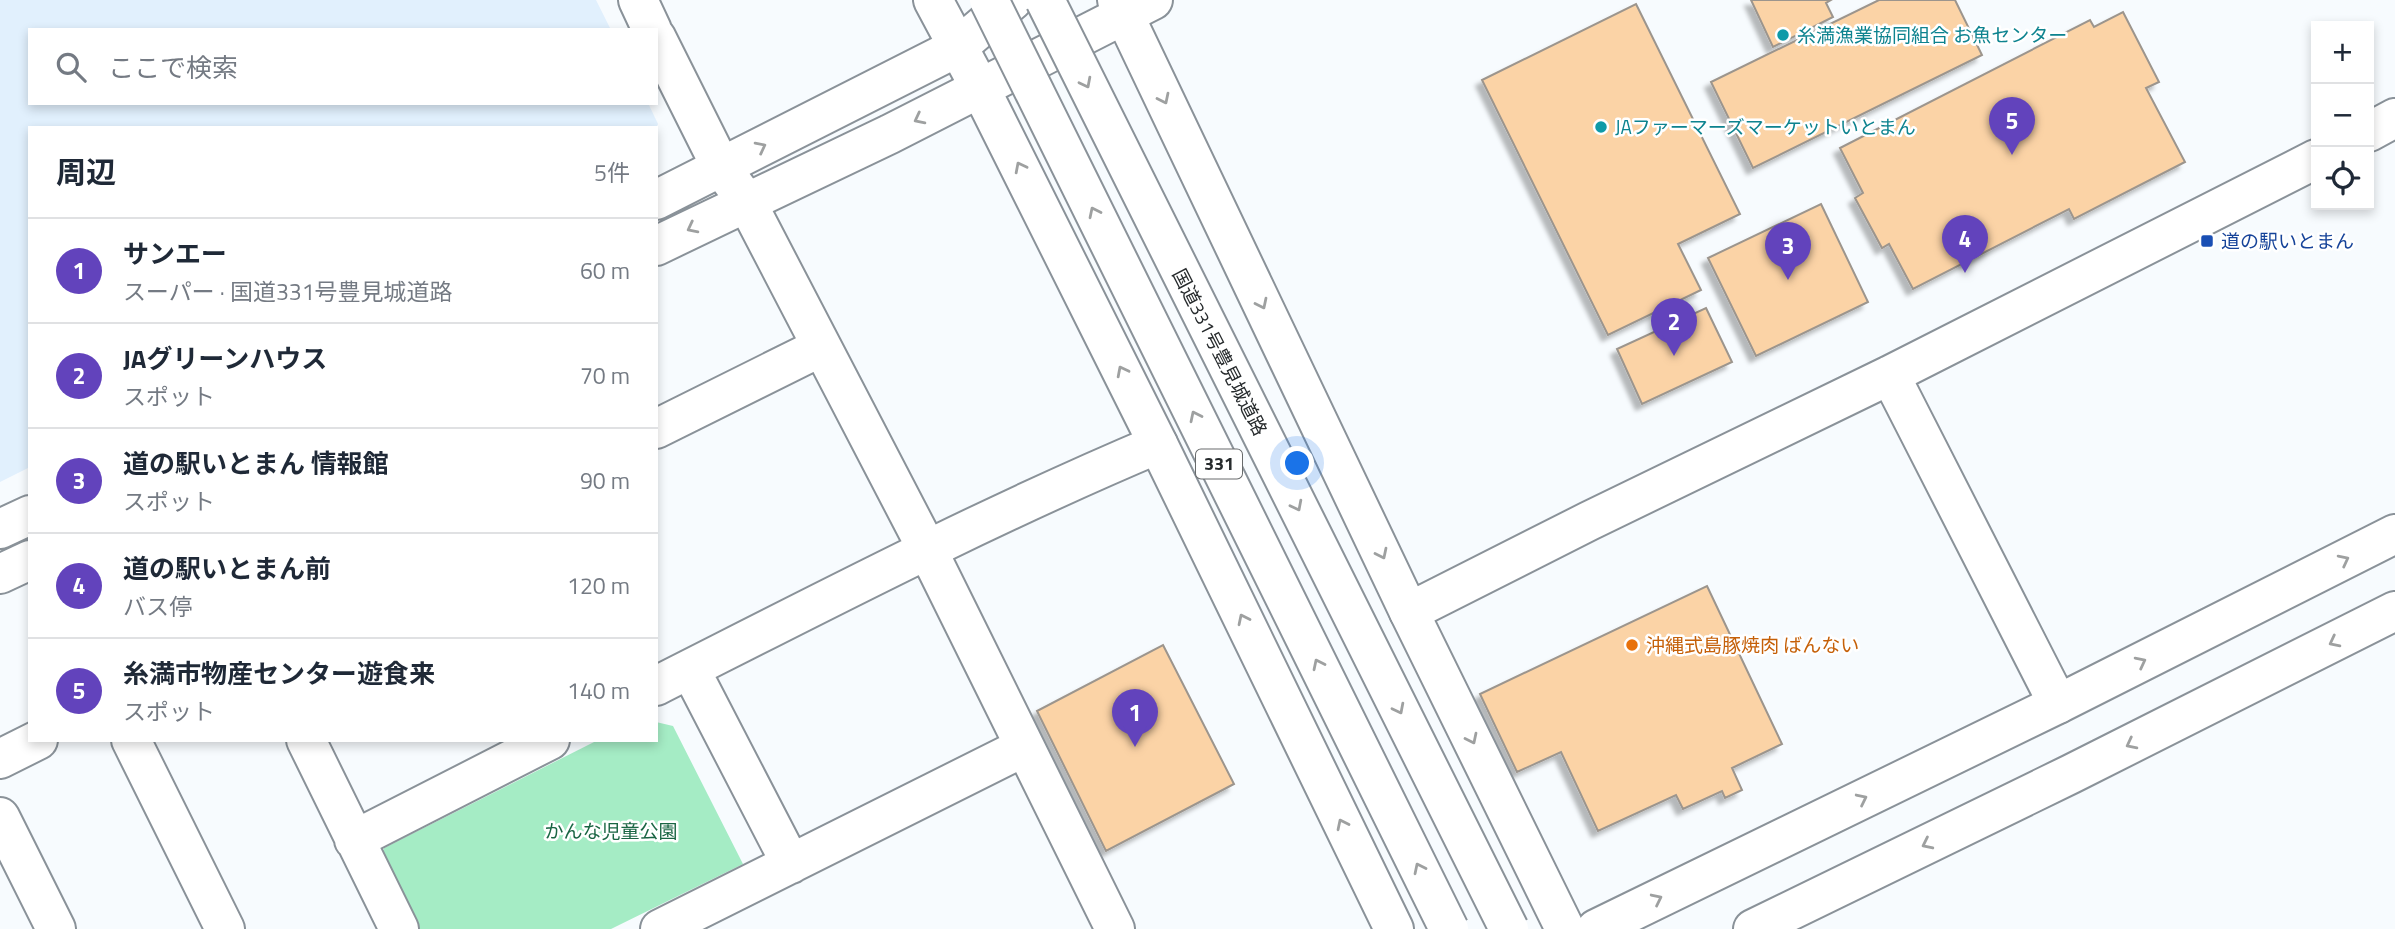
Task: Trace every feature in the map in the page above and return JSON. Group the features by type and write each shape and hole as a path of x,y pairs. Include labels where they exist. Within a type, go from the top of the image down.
{"main road":[{"path":"638,0 652,28"},
{"path":"933,0 980,88"},
{"name":"331","path":"989,0 1449,929"},
{"path":"658,199 958,47 1013,0"},
{"name":"国道331号豊見城道路","path":"1045,0 1509,929"},
{"path":"658,245 878,140 980,88 1131,5 1409,612 1565,929"},
{"path":"658,41 721,167 746,201 927,550 1115,929"},
{"name":"331","path":"980,88 1158,444 1394,929"},
{"path":"2374,129 2395,118"},
{"path":"1409,612 1890,375 2311,162"},
{"path":"658,428 821,347"},
{"path":"1890,375 2058,704"},
{"path":"658,685 927,550 1084,475 1158,444"},
{"path":"1596,929 2058,704 2395,534"},
{"path":"0,574 28,561"},
{"path":"1753,929 2071,774 2395,611"},
{"path":"690,669 791,864"},
{"path":"0,759 34,742"},
{"path":"132,742 225,929"},
{"path":"307,742 399,929"},
{"path":"354,839 546,742"},
{"path":"660,929 1024,747"},
{"path":"0,817 56,929"}],"shaded area":[{"path":"0,0 596,0 610,28 28,28 28,105 649,105 658,124 28,126 28,468 0,482"}],"green space":[{"name":"かんな児童公園","path":"658,722 673,726 743,864 611,929 408,929 376,871 384,848 594,742 658,742"}],"building":[{"name":"糸満漁業協同組合 お魚センター","path":"1751,0 1831,0 1826,3 1833,17 1773,47"},
{"path":"1879,0 1955,0 1982,55 1753,168 1711,82"},
{"name":"JAファーマーズマーケットいとまん","path":"1636,4 1740,214 1678,244 1701,290 1608,335 1482,80"},
{"path":"2123,12 2159,82 2146,88 2185,162 2074,219 2069,209 1913,289 1889,244 1882,248 1855,198 1863,193 1840,148 2090,20 2094,27"},
{"path":"1821,204 1868,302 1756,356 1708,258"},
{"path":"1706,308 1732,362 1642,404 1617,349"},
{"path":"1707,586 1782,744 1732,768 1742,790 1725,798 1722,791 1683,809 1676,795 1598,831 1561,752 1517,772 1480,694"},
{"path":"1163,645 1234,784 1106,851 1037,711"}],"place":[{"name":"糸満漁業協同組合 お魚センター","path":"1783,35"},
{"name":"JAファーマーズマーケットいとまん","path":"1601,127"},
{"name":"糸満市物産センター遊食来","path":"2012,155"},
{"name":"道の駅いとまん","path":"2207,241"},
{"name":"道の駅いとまん前","path":"1965,273"},
{"name":"道の駅いとまん 情報館","path":"1788,280"},
{"name":"JAグリーンハウス","path":"1674,356"},
{"name":"沖縄式島豚焼肉 ばんない","path":"1632,645"},
{"name":"サンエー","path":"1135,747"}]}
